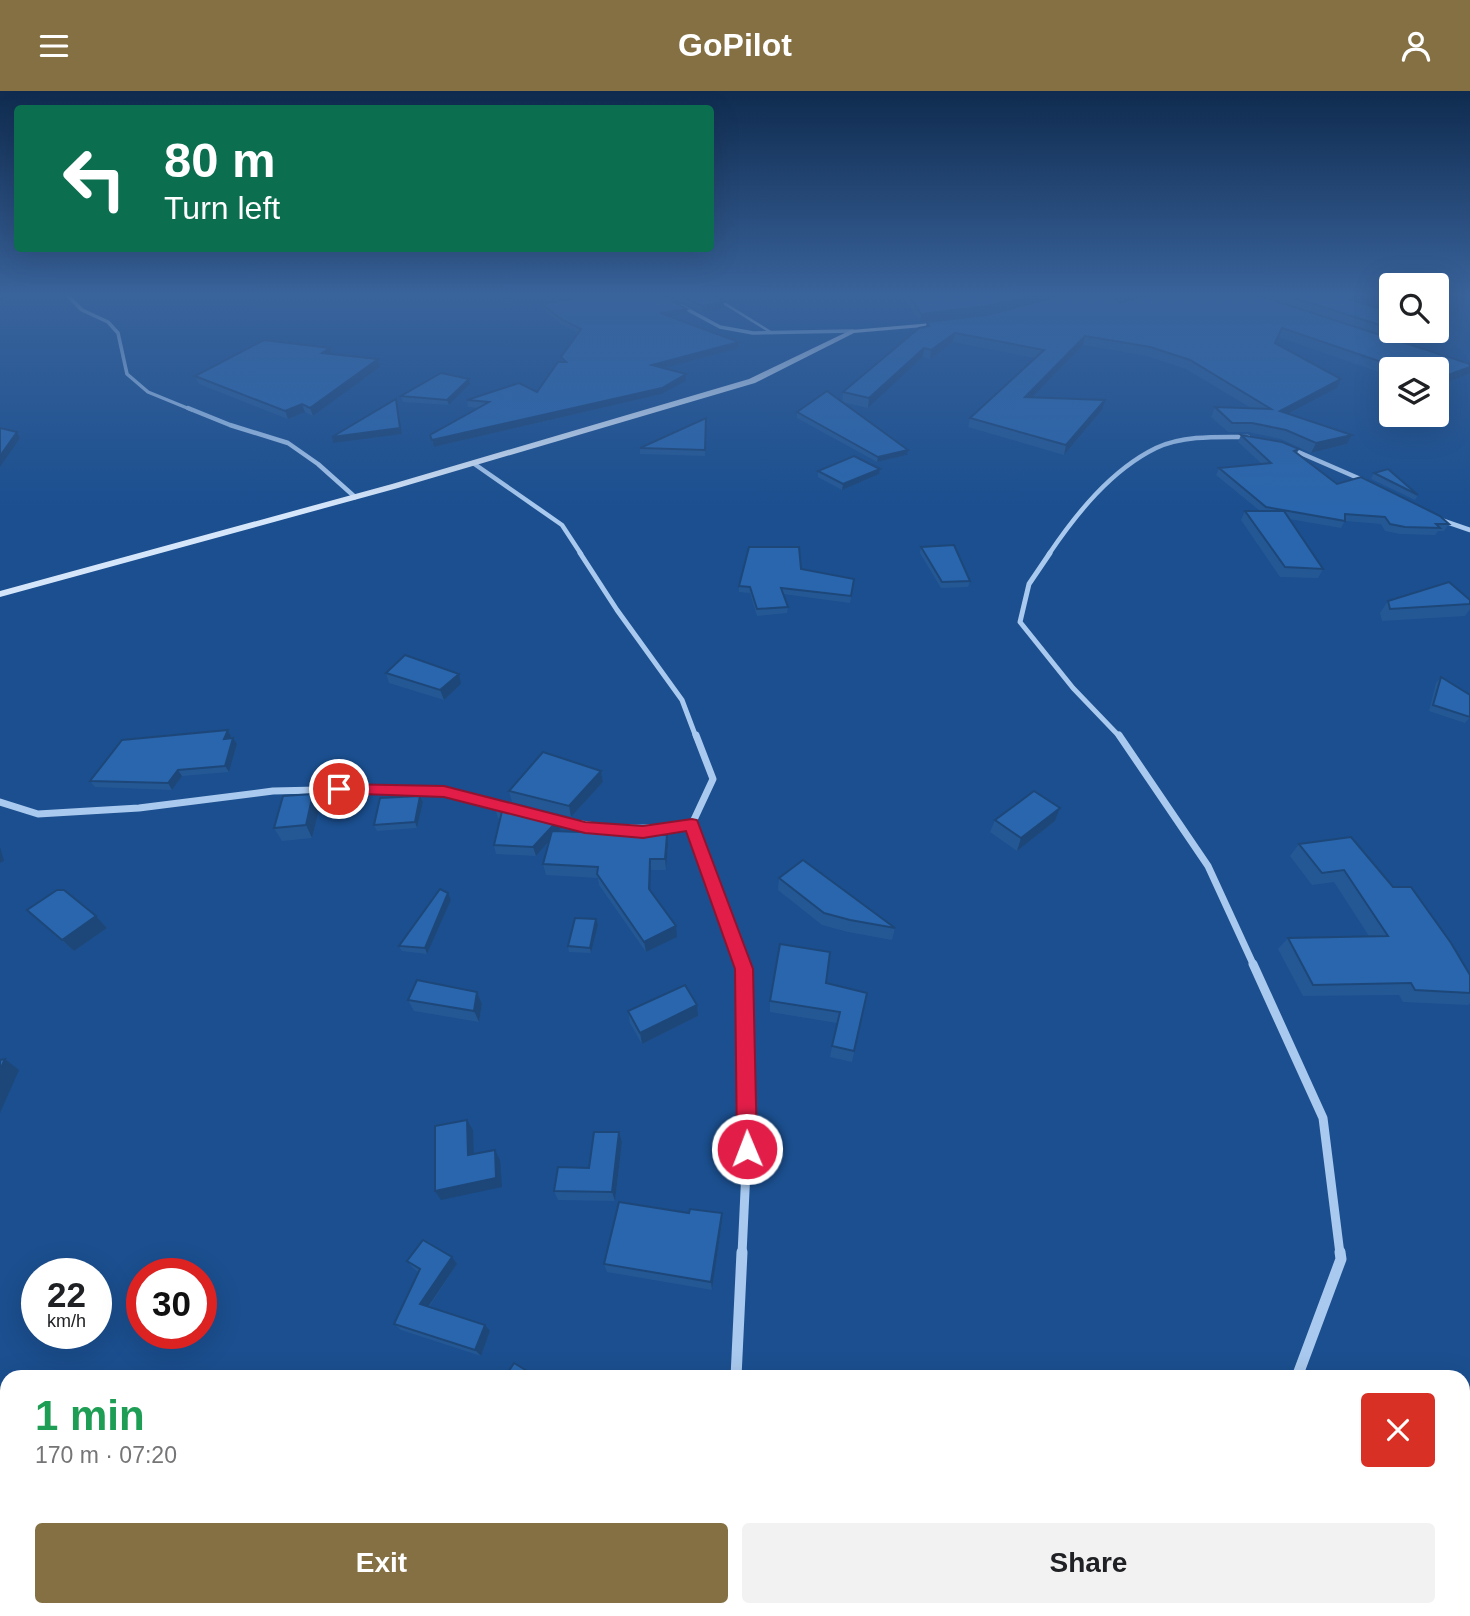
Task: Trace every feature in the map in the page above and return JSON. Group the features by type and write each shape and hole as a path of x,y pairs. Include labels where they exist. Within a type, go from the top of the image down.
{"street":[{"path":"125,365 127,375 148,392 230,425 288,443 318,464 355,497"},
{"path":"0,594 473,463 752,381 784,365"},
{"path":"1258,439 1201,437 1157,447 1128,467 1076,514 1028,583 1020,622 1073,688 1118,733 1208,866 1323,1118 1341,1259 1300,1370"},
{"path":"1279,444 1368,483"},
{"path":"473,463 562,525 617,610 682,700 713,779 692,824 744,969 747,1149 736,1370"},
{"path":"1437,518 1470,530"},
{"path":"0,802 38,814 139,808 274,791 361,789 444,791 510,808"},
{"path":"548,817 585,827 643,832 692,824"}],"building":[{"path":"216,365 369,365 310,408 302,404 285,411 195,376"},
{"path":"556,365 653,365 686,374 662,388 432,440 430,435 489,402 467,400 519,383 537,392"},
{"path":"875,365 905,365 869,398 843,392"},
{"path":"1027,365 1056,365 1025,397 1105,400 1066,445 970,418"},
{"path":"1199,365 1316,365 1341,379 1280,411 1352,435 1316,443 1286,430 1252,423 1232,423 1215,407 1271,409"},
{"path":"1449,365 1470,367 1449,375"},
{"path":"441,373 469,379 447,400 401,396"},
{"path":"827,391 908,450 878,457 797,412"},
{"path":"396,399 400,428 332,437"},
{"path":"706,418 705,450 640,448"},
{"path":"0,428 17,432 0,456"},
{"path":"1241,435 1282,442 1299,449 1294,451 1337,484 1361,477 1440,516 1449,524 1436,524 1440,528 1405,527 1390,524 1385,517 1345,514 1345,521 1266,507 1219,468 1271,463"},
{"path":"854,456 880,469 843,484 818,471"},
{"path":"1388,469 1418,495 1374,473"},
{"path":"1245,511 1284,511 1323,569 1285,567"},
{"path":"954,545 970,581 942,582 921,547"},
{"path":"749,547 799,547 801,569 854,579 851,596 781,588 788,607 757,609 750,587 739,586"},
{"path":"1449,582 1470,600 1470,604 1390,609 1388,601"},
{"path":"405,655 459,674 440,690 386,673"},
{"path":"1441,677 1470,695 1470,717 1433,705"},
{"path":"228,730 224,739 233,738 225,766 178,770 168,783 90,781 122,740"},
{"path":"543,752 601,771 569,806 509,791"},
{"path":"1034,791 1060,808 1021,838 995,820"},
{"path":"313,794 306,825 274,828 283,796"},
{"path":"420,796 415,822 374,825 380,798"},
{"path":"500,803 560,818 533,847 494,845 502,811 495,808"},
{"path":"552,831 667,835 665,859 650,859 649,889 676,926 644,942 597,874 598,867 543,864"},
{"path":"1351,837 1393,887 1411,887 1470,975 1470,993 1415,990 1411,983 1313,985 1288,938 1388,936 1344,870 1322,873 1299,844"},
{"path":"803,860 895,928 824,913 779,878"},
{"path":"440,889 448,893 425,948 399,946"},
{"path":"57,890 64,890 96,916 62,940 27,910"},
{"path":"575,918 596,919 590,948 568,946"},
{"path":"780,944 830,952 826,983 867,993 854,1051 832,1046 840,1012 770,1001"},
{"path":"417,980 477,992 474,1011 408,1000"},
{"path":"685,985 697,1005 640,1033 628,1011"},
{"path":"467,1120 468,1155 495,1150 496,1178 435,1191 435,1126"},
{"path":"594,1132 619,1132 612,1192 554,1191 558,1167 589,1168"},
{"path":"619,1202 689,1213 690,1209 722,1213 711,1282 604,1264"},
{"path":"423,1240 452,1257 420,1304 485,1325 475,1350 394,1324 420,1269 407,1261"},
{"path":"514,1363 526,1370 510,1370"}],"route":[{"path":"339,789 444,791 585,827 643,832 692,824 744,969 747,1149"}]}
